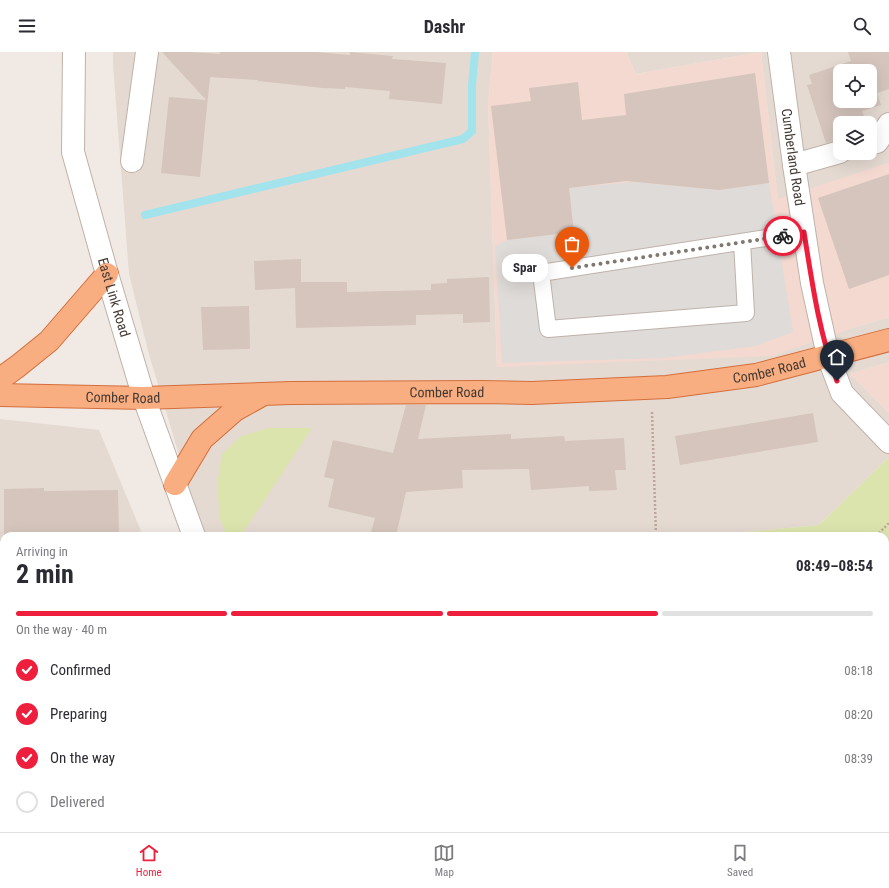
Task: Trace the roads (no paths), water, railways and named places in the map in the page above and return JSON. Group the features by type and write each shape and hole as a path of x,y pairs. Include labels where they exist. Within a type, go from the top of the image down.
{"highway":[{"path":"0,379 49,341 107,274"},
{"name":"Comber Road","path":"0,395 144,398 265,394 532,393 651,388 756,375 889,340"},
{"path":"175,484 202,439 235,410 265,394"}],"street":[{"name":"East Link Road","path":"74,52 73,152 144,398 193,532"},
{"path":"132,161 147,52"},
{"name":"Cumberland Road","path":"780,52 794,165 812,283 828,356 842,393 889,442"},
{"path":"877,142 889,124"},
{"path":"794,165 833,154"}],"lane":[{"path":"742,242 746,313 548,329 541,273 804,232"}],"waterway":[{"path":"145,215 463,139 472,131 472,85 475,52"}],"place":[{"name":"Spar","path":"572,268"}]}
